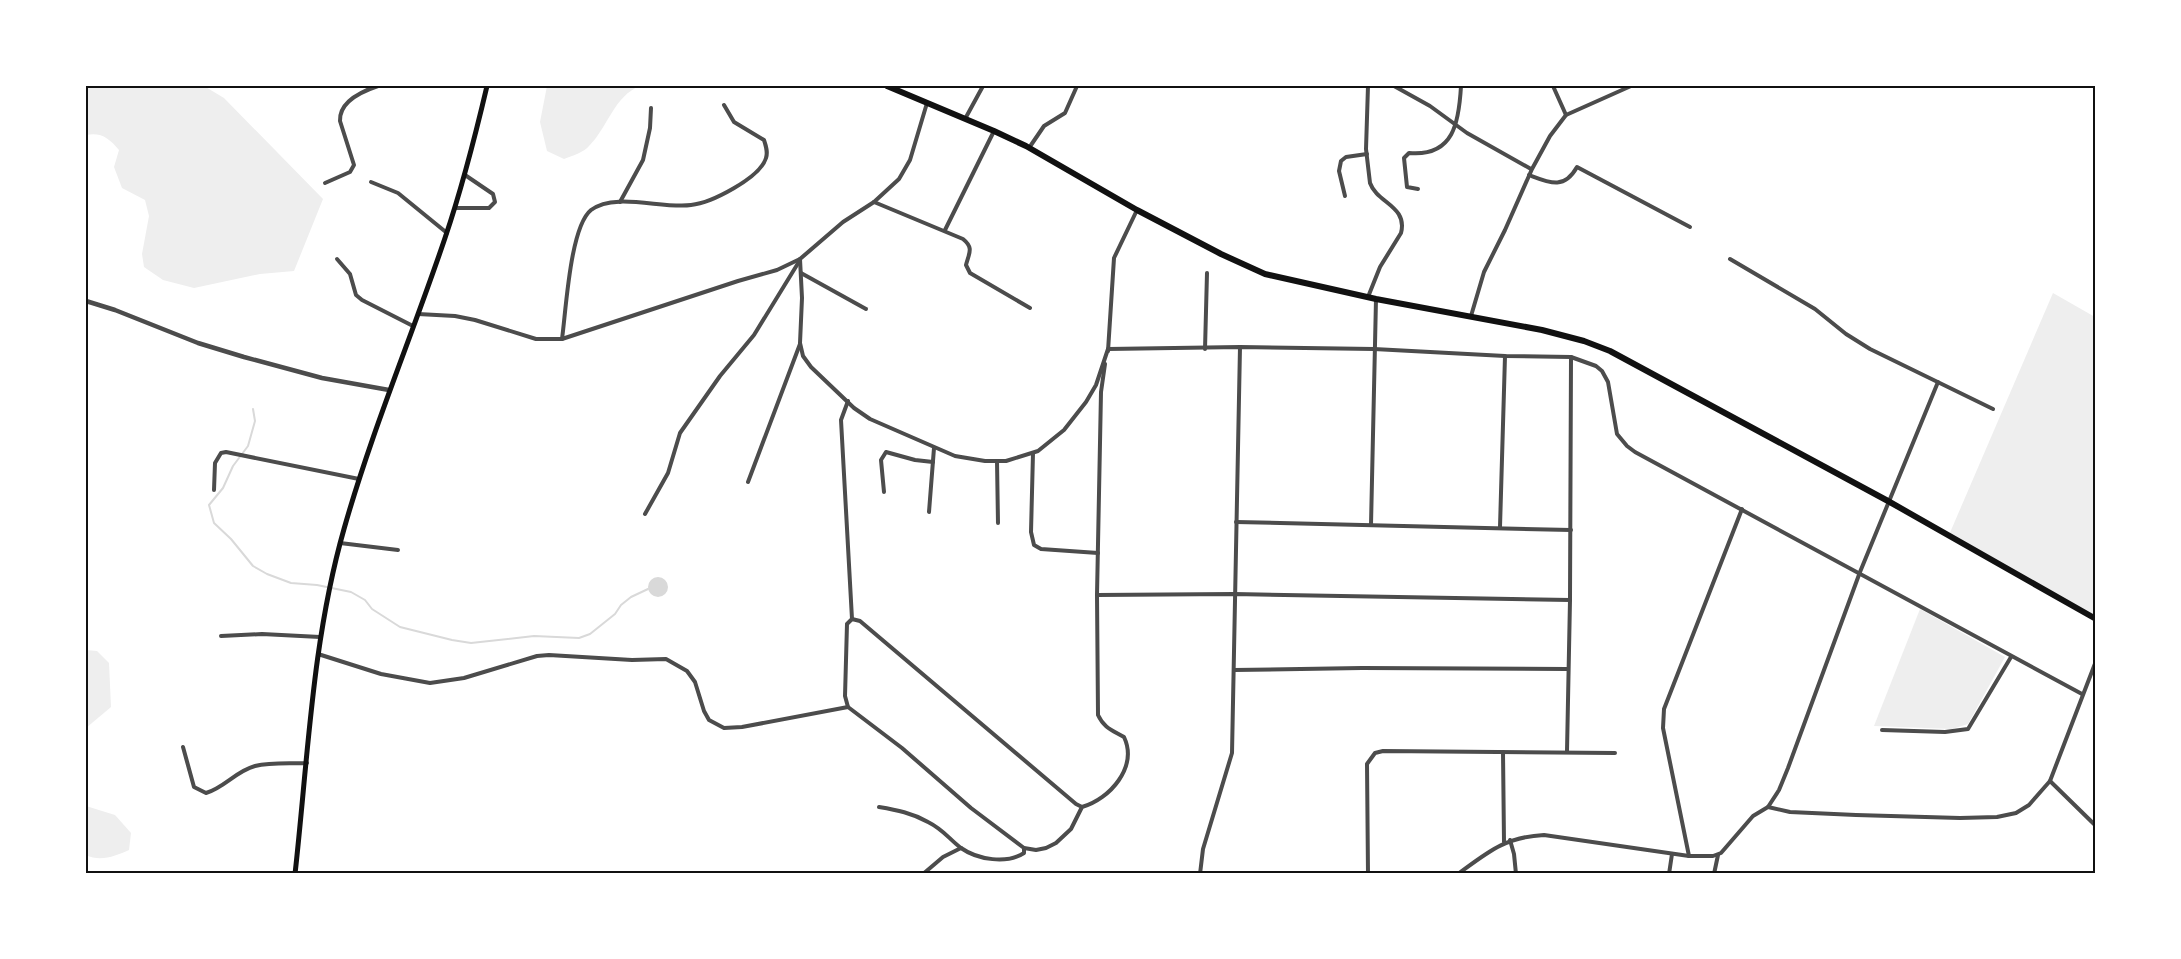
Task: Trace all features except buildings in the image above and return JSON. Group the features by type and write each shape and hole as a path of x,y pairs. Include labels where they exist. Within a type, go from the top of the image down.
{"main road":[{"path":"295,873 320,637 340,543 389,390 447,233 465,174 487,86"},
{"path":"886,86 994,130 1137,210 1265,274 1376,299 1574,338 1610,351 1888,501 2096,619"}],"street":[{"path":"325,183 350,172 354,165 339,115 360,93 378,86"},
{"path":"965,118 983,86"},
{"path":"1029,148 1044,126 1065,113 1077,86"},
{"path":"1368,86 1367,153 1372,188 1396,208 1402,227 1377,274 1368,297"},
{"path":"1394,86 1422,101 1456,126 1532,169"},
{"path":"1418,189 1407,187 1405,155 1424,154 1446,143 1456,126 1461,86"},
{"path":"1553,86 1566,115"},
{"path":"1471,316 1484,272 1529,175 1550,136 1566,115 1631,86"},
{"path":"418,314 455,316 475,320 536,339 562,339 777,270 800,259 843,222 874,202 899,179 910,160 927,103"},
{"path":"562,339 578,233 584,218 590,211 603,204 619,203 688,206 710,200 746,182 760,170 767,158 764,140 734,122 724,105"},
{"path":"619,203 643,160 650,128 651,108"},
{"path":"945,230 994,130"},
{"path":"1345,196 1339,171 1341,161 1346,157 1367,153"},
{"path":"1529,175 1551,183 1558,183 1565,181 1576,166 1690,228"},
{"path":"455,208 489,208 495,202 493,194 465,174"},
{"path":"371,182 398,193 447,233"},
{"path":"874,202 945,230 968,243 971,252 966,265 970,273 1030,308"},
{"path":"848,401 841,420 852,619 847,624 845,696 848,706 902,748 971,808 1024,848 1036,850 1046,848 1056,843 1071,829 1082,807 1090,805 1110,791 1125,768 1128,754 1124,737 1110,730 1102,723 1098,715 1097,595 1101,392 1108,349 1114,258 1137,210"},
{"path":"337,259 350,274 356,295 413,326"},
{"path":"800,259 800,343 803,356 811,367 870,419 955,456 1006,461 1033,453 1064,430 1086,402 1096,385 1108,349"},
{"path":"645,514 668,473 680,433 720,376 754,335 800,259"},
{"path":"1730,259 1815,309 1846,334 1870,349 1993,409"},
{"path":"801,273 867,309"},
{"path":"1206,349 1208,273"},
{"path":"1371,525 1376,299"},
{"path":"86,301 198,343 244,357 322,378 389,390"},
{"path":"748,482 800,343"},
{"path":"1108,349 1240,347 1374,349 1571,357 1596,366 1605,375 1617,434 1627,446 2082,694"},
{"path":"1200,873 1203,849 1232,753 1240,347"},
{"path":"1500,527 1505,356"},
{"path":"1566,751 1571,530 1571,357"},
{"path":"1714,873 1718,855 1753,816 1768,807 1779,790 1860,572 1938,382"},
{"path":"929,512 934,448"},
{"path":"214,490 215,464 221,453 226,452 359,480"},
{"path":"884,492 881,460 886,452 933,462"},
{"path":"1033,453 1031,532 1034,545 1041,549 1098,553"},
{"path":"997,461 998,523"},
{"path":"1689,856 1663,728 1665,709 1742,509"},
{"path":"1236,522 1571,530"},
{"path":"340,543 398,550"},
{"path":"1097,595 1234,594 1570,600"},
{"path":"852,619 860,621 1082,807"},
{"path":"221,636 262,634 320,637"},
{"path":"318,653 381,674 430,683 464,678 549,655 632,660 666,659 687,671 695,682 709,720 724,728 753,725 848,706"},
{"path":"1882,730 1945,732 1968,729 2011,657"},
{"path":"1768,807 1790,812 1834,814 1997,817 2016,813 2029,805 2050,781 2096,662"},
{"path":"1234,670 1567,669"},
{"path":"183,747 194,787 206,793 216,790 233,777 254,766 307,762"},
{"path":"1368,873 1367,764 1372,755 1383,751 1615,753"},
{"path":"1503,752 1507,841 1514,854 1516,873"},
{"path":"2050,781 2096,826"},
{"path":"879,807 902,810 929,822 945,832 961,848 983,857 1006,859 1024,853 1024,848"},
{"path":"1458,873 1507,841 1527,836 1544,836 1689,856 1718,855"},
{"path":"923,873 943,857 961,848"},
{"path":"1669,873 1672,854"}],"shaded area":[{"path":"86,86 204,86 224,98 323,199 294,271 260,274 194,288 163,280 144,267 142,254 149,216 145,200 122,188 114,167 119,150 108,139 100,135 86,135"},
{"path":"547,86 640,86 617,104 596,138 587,148 564,159 547,151 540,122"},
{"path":"2053,293 2095,317 2095,619 1949,535"},
{"path":"658,577 665,580 668,587 665,594 658,597 651,594 648,587 651,580"},
{"path":"1920,609 2005,657 1968,724 1952,729 1874,726"},
{"path":"86,650 97,651 109,663 111,707 86,728"},
{"path":"86,806 115,815 131,833 129,850 102,858 86,855"}],"waterway":[{"path":"253,409 255,421 248,446 233,466 223,488 209,505 214,523 231,539 253,566 267,574 291,583 317,585 351,592 400,627 471,643 534,636 579,638 590,634 615,614 631,597 648,589"}]}
